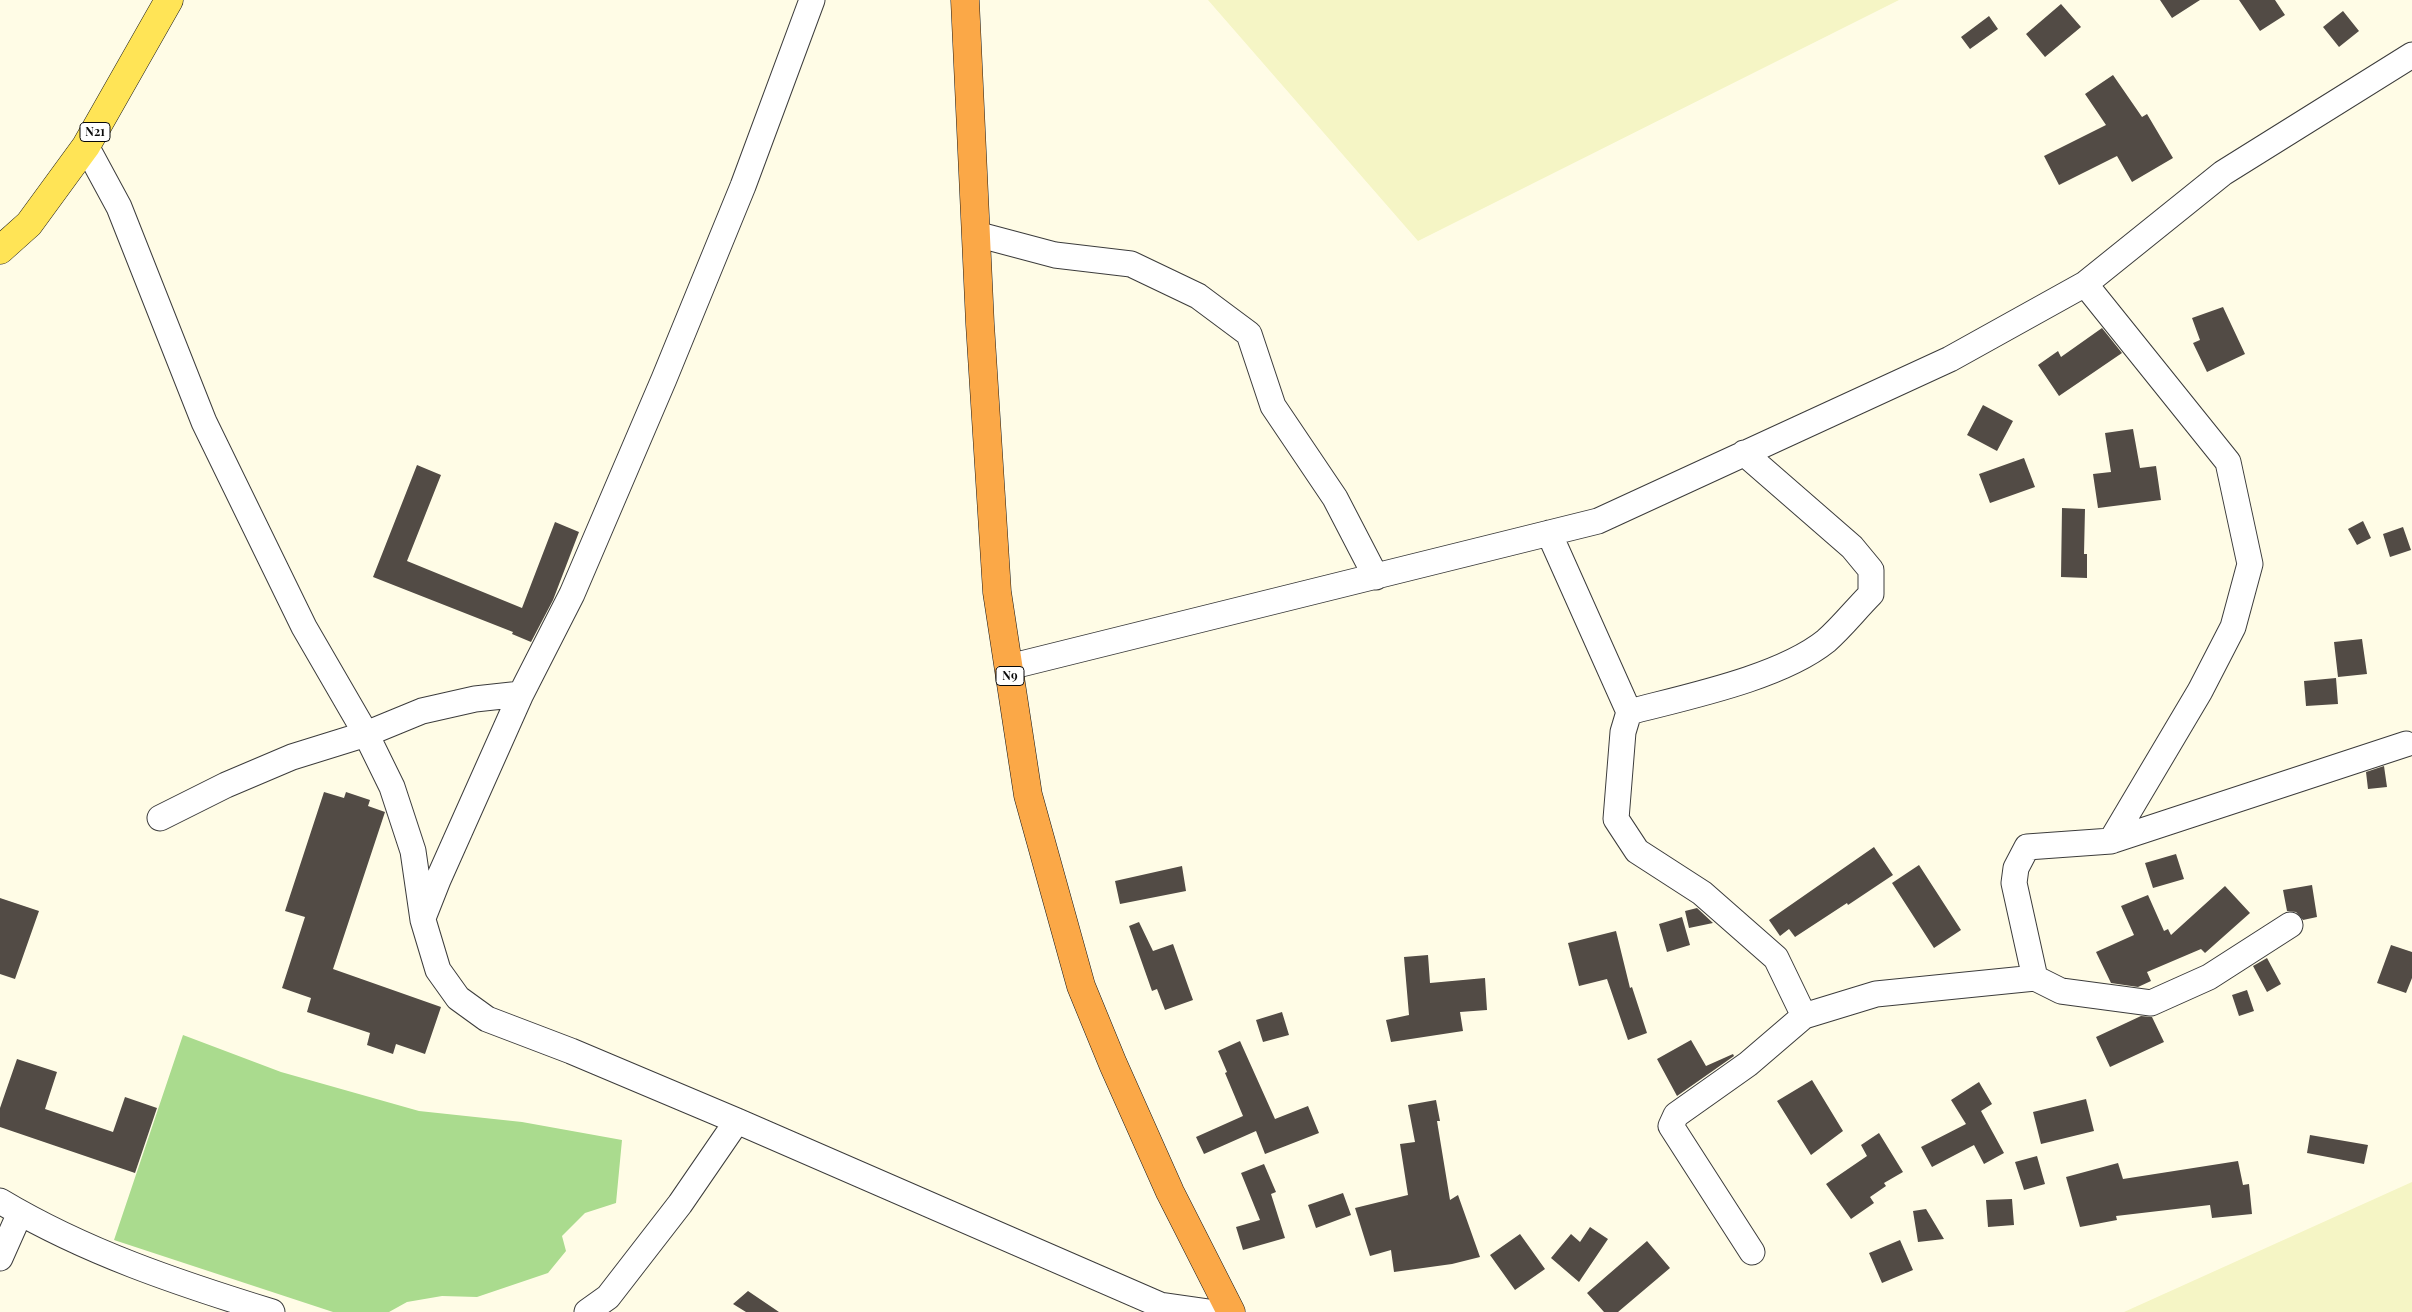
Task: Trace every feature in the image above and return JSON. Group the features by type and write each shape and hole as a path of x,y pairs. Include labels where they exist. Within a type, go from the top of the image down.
{"highway":[{"name":"N9","path":"965,0 976,234 997,592 1028,796 1081,986 1112,1064 1170,1192 1231,1312"}],"main road":[{"name":"N21","path":"0,250 29,224 86,146 169,0"}],"street":[{"path":"423,920 438,880 521,694 572,594 664,379 743,186 812,0"},
{"path":"1009,667 1598,521 1950,359 2085,284 2223,173 2412,55"},
{"path":"86,146 119,207 204,422 304,627 366,734 392,787 412,851 423,920 438,970 458,998 487,1019 571,1051 737,1121 1160,1305 1209,1312"},
{"path":"976,234 1055,255 1131,264 1198,296 1249,334 1273,406 1335,498 1376,577"},
{"path":"2085,284 2228,462 2250,564 2233,627 2200,691 2111,841"},
{"path":"1629,712 1722,687 1787,664 1826,641 1871,594 1871,570 1852,548 1744,453"},
{"path":"1550,533 1629,712 1623,732 1616,819 1637,851 1702,892 1776,958 1804,1016"},
{"path":"160,818 226,785 292,757 366,734 422,711 475,699 521,694"},
{"path":"2035,978 2014,883 2016,868 2027,847 2111,841 2406,744"},
{"path":"1752,1252 1671,1126 1676,1115 1748,1064 1804,1016 1876,994 2035,978 2061,991 2151,1003 2209,977 2290,925"},
{"path":"587,1312 608,1297 680,1204 737,1121"},
{"path":"0,1258 10,1207 102,1254 272,1312"}],"green space":[{"path":"1208,0 1899,0 1418,241"},
{"path":"183,1035 281,1072 419,1111 522,1122 622,1140 616,1203 585,1213 562,1236 566,1251 548,1273 477,1297 442,1296 407,1302 389,1312 333,1312 114,1240"},
{"path":"2412,1182 2412,1312 2124,1312"}],"building":[{"path":"2160,0 2200,0 2172,18"},
{"path":"2239,0 2275,0 2285,15 2260,31"},
{"path":"2061,4 2081,27 2045,57 2026,34"},
{"path":"2343,11 2359,31 2339,47 2323,27"},
{"path":"1989,16 1998,29 1970,49 1961,37"},
{"path":"2113,75 2142,117 2147,114 2173,158 2132,182 2117,156 2059,185 2044,156 2106,125 2085,94"},
{"path":"2223,307 2245,354 2207,372 2193,343 2200,340 2192,318"},
{"path":"2102,328 2122,353 2059,396 2038,365 2058,351 2061,357"},
{"path":"1983,405 2013,421 1997,451 1967,435"},
{"path":"2133,429 2140,468 2156,466 2161,500 2098,508 2093,474 2111,472 2105,433"},
{"path":"2024,458 2035,487 1990,503 1979,474"},
{"path":"417,465 441,475 407,561 522,608 555,522 579,532 553,600 531,642 512,634 513,632 373,577"},
{"path":"2062,508 2085,509 2084,554 2087,554 2087,578 2061,577"},
{"path":"2363,521 2371,538 2357,545 2348,529"},
{"path":"2403,527 2411,550 2390,557 2383,534"},
{"path":"2362,639 2367,674 2338,677 2334,642"},
{"path":"2336,678 2338,704 2306,706 2304,681"},
{"path":"2384,766 2387,787 2368,789 2366,772"},
{"path":"324,792 344,798 346,792 370,800 368,806 385,812 333,969 441,1007 425,1054 396,1044 393,1054 367,1045 370,1033 307,1012 311,998 282,988 305,917 285,911"},
{"path":"1874,847 1893,875 1795,937 1789,929 1780,936 1769,920"},
{"path":"2176,854 2184,879 2153,888 2145,863"},
{"path":"1919,865 1961,930 1934,948 1892,883"},
{"path":"1182,866 1186,891 1120,904 1115,881"},
{"path":"2312,885 2317,917 2303,920 2296,912 2287,911 2283,890"},
{"path":"2225,886 2250,913 2205,953 2201,949 2147,972 2151,981 2138,987 2111,983 2096,952 2134,935 2121,906 2148,895 2164,931 2168,929 2171,935"},
{"path":"0,898 39,911 15,979 0,974"},
{"path":"1697,908 1713,923 1689,928 1685,911"},
{"path":"1682,917 1690,945 1667,952 1659,924"},
{"path":"1139,922 1153,951 1173,944 1193,1000 1165,1010 1157,989 1152,991 1129,926"},
{"path":"1616,931 1630,988 1632,987 1647,1033 1628,1040 1607,979 1579,986 1568,943"},
{"path":"2391,945 2412,952 2412,978 2406,993 2377,983"},
{"path":"1428,955 1430,983 1485,978 1487,1010 1460,1012 1463,1031 1391,1042 1386,1020 1409,1015 1404,957"},
{"path":"2267,958 2281,984 2267,992 2253,966"},
{"path":"2247,990 2254,1011 2239,1016 2232,995"},
{"path":"1282,1012 1289,1035 1263,1042 1256,1020"},
{"path":"2141,1016 2152,1017 2164,1042 2110,1067 2096,1037"},
{"path":"1691,1040 1706,1066 1733,1054 1734,1056 1677,1096 1657,1059"},
{"path":"1240,1041 1275,1119 1308,1106 1319,1133 1265,1154 1256,1131 1204,1154 1196,1137 1243,1116 1218,1051"},
{"path":"17,1059 57,1072 45,1109 113,1132 125,1097 157,1108 135,1173 0,1127 0,1108"},
{"path":"1812,1080 1843,1131 1811,1155 1777,1101"},
{"path":"1979,1082 1992,1104 1981,1111 2004,1153 1984,1164 1974,1145 1932,1167 1921,1147 1966,1124 1951,1100"},
{"path":"2086,1099 2094,1131 2041,1144 2033,1112"},
{"path":"1436,1100 1440,1121 1437,1121 1450,1200 1458,1195 1480,1257 1452,1264 1394,1272 1391,1250 1370,1256 1355,1208 1408,1195 1400,1144 1415,1142 1408,1105"},
{"path":"1879,1133 1903,1172 1884,1183 1886,1186 1870,1197 1874,1203 1851,1219 1826,1184 1867,1156 1861,1145"},
{"path":"2310,1135 2368,1145 2364,1164 2307,1153"},
{"path":"2037,1156 2045,1184 2024,1190 2015,1162"},
{"path":"2238,1161 2243,1185 2249,1184 2252,1214 2212,1218 2210,1205 2116,1216 2117,1220 2080,1227 2066,1177 2118,1163 2123,1179"},
{"path":"1264,1164 1276,1192 1271,1194 1285,1238 1243,1250 1236,1227 1260,1220 1241,1173"},
{"path":"1343,1193 1351,1215 1316,1228 1308,1205"},
{"path":"2012,1199 2014,1225 1988,1227 1986,1200"},
{"path":"1926,1209 1944,1239 1918,1242 1913,1211"},
{"path":"1590,1227 1608,1239 1579,1282 1551,1258 1571,1234 1580,1242"},
{"path":"1520,1234 1545,1269 1515,1290 1490,1255"},
{"path":"1900,1240 1913,1270 1882,1283 1869,1253"},
{"path":"1647,1241 1670,1268 1618,1312 1604,1312 1587,1293"},
{"path":"748,1291 779,1312 746,1312 733,1304"}]}
